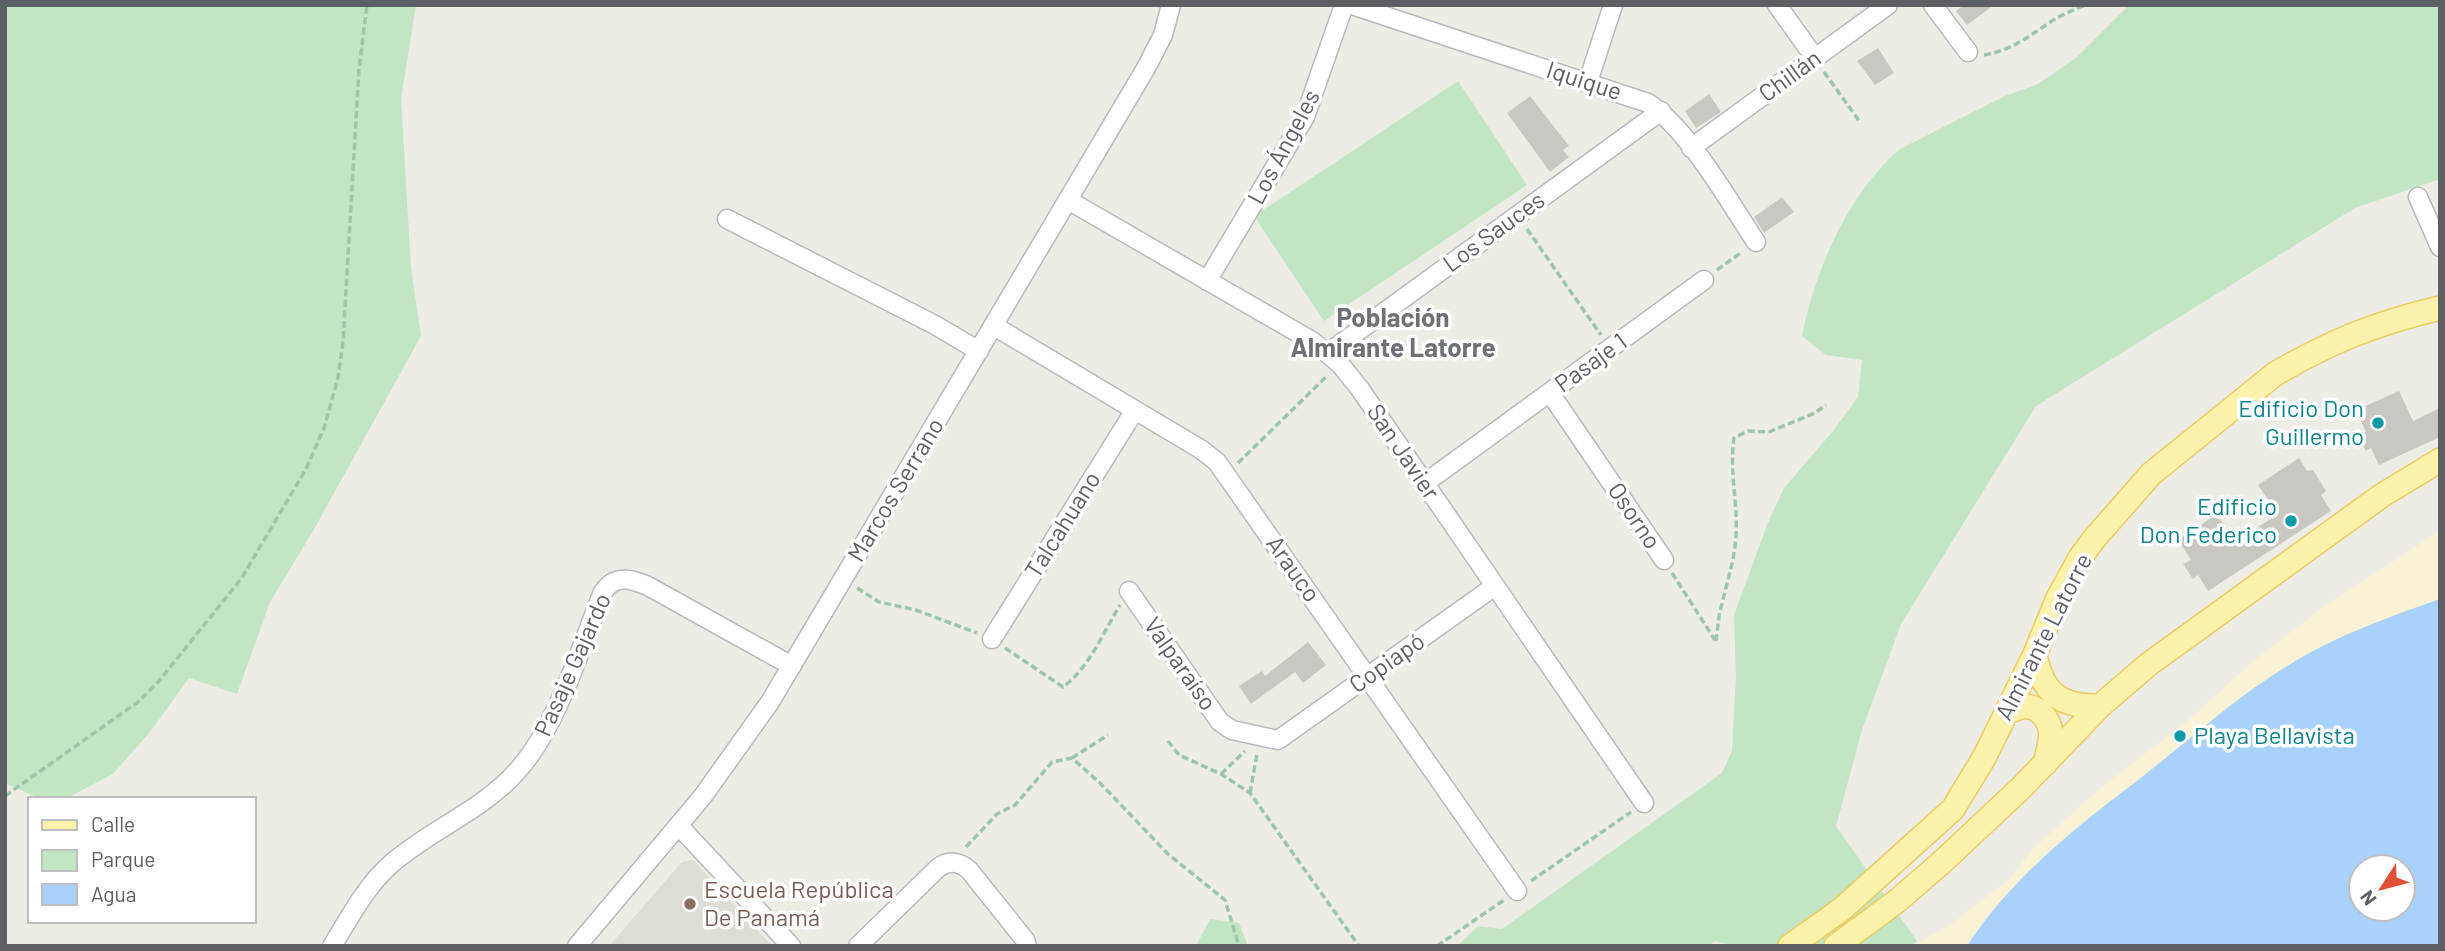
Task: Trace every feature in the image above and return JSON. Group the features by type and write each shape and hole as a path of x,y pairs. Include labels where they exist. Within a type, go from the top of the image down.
{"main road":[{"name":"Almirante Latorre","path":"1790,946 1842,909 1953,809 1972,781 2035,654 2047,621 2080,558 2151,474 2275,374 2292,364 2354,333 2440,308"},
{"path":"1836,946 1897,901 1987,821 2100,706 2149,664 2381,496 2440,460"},
{"path":"2035,654 2038,671 2054,696 2079,706 2100,706"},
{"path":"2006,713 2023,705 2034,706 2045,716 2051,727 2051,738 2045,764"}],"street":[{"name":"Marcos Serrano","path":"577,946 679,826 742,745 792,666 1155,52 1171,5"},
{"name":"Los Ángeles","path":"1208,281 1305,117 1344,5"},
{"name":"Iquique","path":"1352,5 1635,97 1661,111 1680,131 1756,242"},
{"path":"1588,82 1611,11 1627,5"},
{"path":"1777,5 1815,58"},
{"name":"Chillán","path":"1691,148 1888,5"},
{"path":"1933,5 1968,52"},
{"name":"Los Sauces","path":"1334,358 1518,216 1661,111"},
{"path":"2418,197 2440,247"},
{"name":"San Javier","path":"1068,200 1312,341 1334,358 1360,389 1644,803"},
{"path":"727,219 936,325 979,351"},
{"name":"Pasaje 1","path":"1425,484 1704,280"},
{"name":"Arauco","path":"994,326 1202,450 1227,475 1517,891"},
{"name":"Osorno","path":"1550,393 1664,560"},
{"name":"Talcahuano","path":"992,639 1135,410"},
{"name":"Pasaje Gajardo","path":"332,946 367,890 391,864 494,793 533,752 554,713 603,592 611,583 624,579 648,586 792,666"},
{"name":"Copiapó","path":"1278,740 1495,586"},
{"name":"Valparaíso","path":"1129,591 1220,722 1232,730 1278,740"},
{"path":"679,826 792,946"},
{"path":"858,946 938,868 953,862 969,870 1027,946"}],"path":[{"path":"5,796 138,702 159,681 240,579 306,469 324,428 338,378 343,342 359,69 367,5"},
{"path":"1968,52 1981,55 2006,49 2058,17 2085,5"},
{"path":"1815,58 1860,122"},
{"path":"1518,216 1610,348"},
{"path":"1704,280 1756,242"},
{"path":"1227,475 1334,358"},
{"name":"Osorno","path":"1664,560 1716,641 1720,607 1733,562 1736,536 1736,500 1731,458 1734,438 1748,431 1769,432 1815,414 1826,405"},
{"path":"953,862 997,814 1015,805 1052,762 1072,758 1108,734"},
{"path":"1221,774 1260,736"},
{"path":"1250,793 1260,736"},
{"path":"1168,741 1179,755 1221,774 1250,793 1359,946"},
{"path":"1072,758 1100,783 1168,854 1225,900 1239,946"},
{"path":"1437,946 1644,803"}],"shaded area":[{"name":"Escuela República De Panamá","path":"693,860 772,946 609,946 682,862"}],"green space":[{"path":"5,5 416,5 401,99 411,268 421,336 313,531 270,602 237,694 189,678 150,732 113,774 69,797 36,797 5,783"},
{"path":"2129,5 2440,5 2440,179 2355,208 2036,406 1901,624 1862,730 1836,826 1917,941 1911,946 1734,946 1715,941 1708,946 1457,946 1478,926 1502,929 1722,773 1732,751 1736,678 1734,615 1767,525 1784,488 1858,397 1862,360 1826,355 1802,336 1815,286 1836,235 1865,187 1900,149 2005,96 2038,84 2077,57"},
{"path":"1458,81 1527,185 1324,321 1254,216"},
{"path":"1210,919 1239,923 1248,946 1196,946"}],"sand":[{"name":"Playa Bellavista","path":"2440,531 2440,599 2325,645 2289,665 2222,712 2105,806 2031,870 1987,918 1967,946 1911,946 1949,926 2009,879 2034,848 2096,792 2192,717 2251,663 2326,605"}],"water":[{"path":"2440,599 2440,946 1967,946 2002,899 2022,878 2087,820 2248,692 2289,665 2363,628"}],"building":[{"path":"1964,5 1994,5 1967,25 1956,11"},
{"path":"1878,48 1894,73 1875,85 1857,61"},
{"path":"1709,94 1721,112 1696,128 1685,111"},
{"path":"1530,96 1569,146 1563,150 1569,157 1550,172 1507,113"},
{"path":"1782,197 1794,212 1764,233 1754,217"},
{"name":"Edificio Don Guillermo","path":"2399,391 2413,421 2440,408 2440,437 2379,465 2371,448 2366,451 2358,435 2366,432 2356,410"},
{"name":"Edificio Don Federico","path":"2299,458 2307,471 2313,470 2326,491 2321,495 2331,511 2208,591 2198,575 2193,579 2183,564 2191,560 2178,540 2217,514 2235,542 2278,514 2258,485"},
{"path":"1308,642 1326,665 1303,683 1295,672 1251,704 1239,686 1262,671 1265,676"}],"place":[{"name":"Edificio Don Guillermo","path":"2378,423"},
{"name":"Edificio Don Federico","path":"2291,521"},
{"name":"Playa Bellavista","path":"2180,736"},
{"name":"Escuela República De Panamá","path":"690,904"}],"district":[{"name":"Población Almirante Latorre","path":"1393,333"}]}
